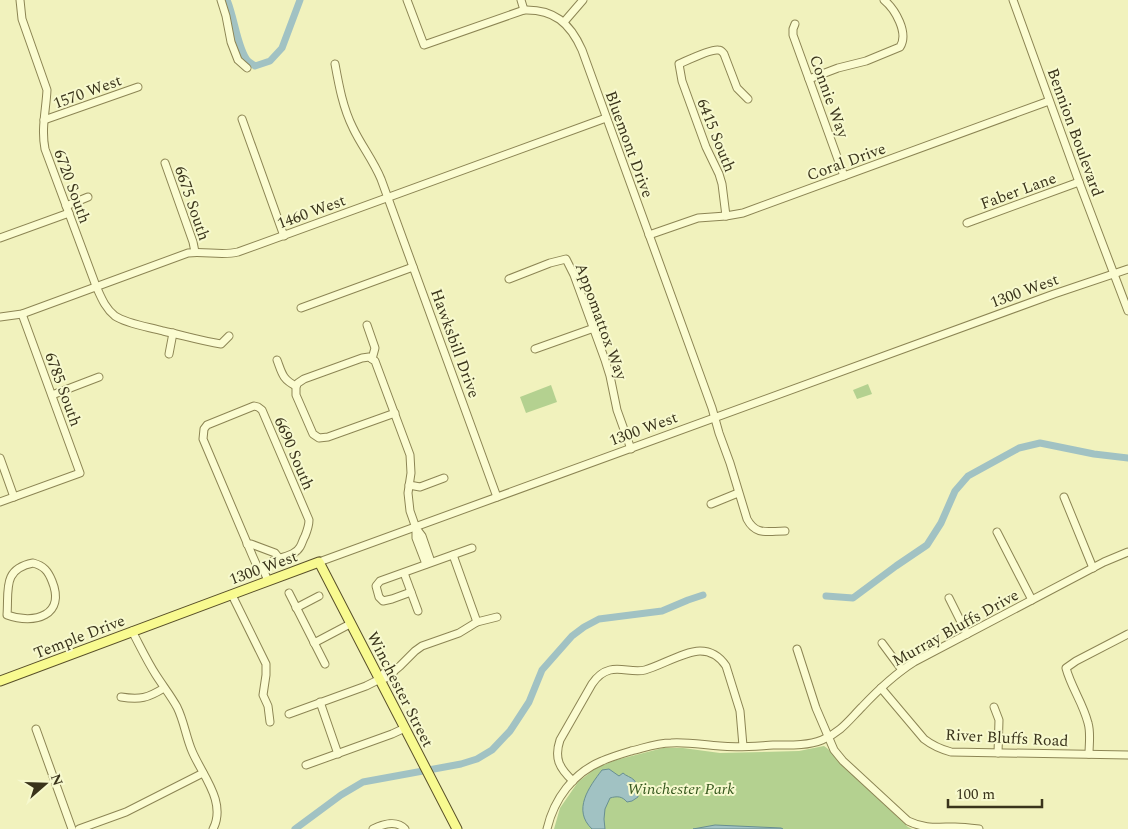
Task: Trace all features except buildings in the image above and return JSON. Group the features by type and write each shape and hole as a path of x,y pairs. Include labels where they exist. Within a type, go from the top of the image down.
{"main road":[{"name":"1300 West","path":"169,618 319,562"},
{"name":"Winchester Street","path":"319,562 456,829"},
{"name":"Temple Drive","path":"0,681 169,618"}],"street":[{"name":"6720 South","path":"20,0 24,25 47,90 43,134 45,149 104,303 116,316 124,320 173,333 221,344 230,336"},
{"path":"222,0 231,42 238,60 247,68"},
{"name":"Bluemont Drive","path":"407,0 424,45 524,10 540,10 556,16 564,22 577,39 712,408 747,519 754,530 785,531"},
{"path":"520,0 524,10"},
{"path":"564,22 583,0"},
{"path":"809,79 838,68 866,61 900,47 903,38 902,32 895,12 884,0"},
{"name":"Bennion Boulevard","path":"1013,0 1128,311"},
{"name":"Connie Way","path":"795,24 793,36 844,176"},
{"name":"6415 South","path":"726,216 719,174 706,147 682,81 678,64 716,50 721,51 724,54 737,88 748,99"},
{"name":"Hawksbill Drive","path":"335,64 342,99 352,127 375,165 388,198 497,498"},
{"name":"1570 West","path":"44,120 138,87"},
{"name":"Coral Drive","path":"650,235 698,218 743,213 1049,101"},
{"name":"1460 West","path":"0,318 22,314 182,254 195,252 232,254 606,118"},
{"path":"242,119 284,236"},
{"name":"6675 South","path":"165,163 195,252"},
{"name":"Faber Lane","path":"967,223 1079,182"},
{"path":"0,238 67,209 88,197"},
{"name":"Appomattox Way","path":"509,279 550,263 566,259 574,275 608,368 617,410 631,449"},
{"path":"301,308 413,267"},
{"name":"1300 West","path":"319,562 1128,268"},
{"name":"6785 South","path":"14,497 80,473 22,314"},
{"path":"367,325 375,348 372,358"},
{"path":"535,349 594,328"},
{"path":"168,354 173,333"},
{"path":"395,412 328,437 319,438 313,434 295,390 296,386 304,379 362,358 372,358 375,361 379,368 395,412 410,455 408,501 416,528 422,536 428,564"},
{"path":"277,360 285,379 296,386"},
{"path":"52,395 99,377"},
{"name":"6690 South","path":"263,569 267,563 295,552 300,548 309,520 262,410 258,407 250,406 207,425 204,430 204,439 247,544 257,566 263,569 268,581"},
{"path":"0,458 14,497 0,502"},
{"path":"409,485 420,487 444,478"},
{"path":"711,504 738,494"},
{"path":"1064,497 1093,568"},
{"path":"997,532 1032,600"},
{"path":"247,544 275,553 278,558"},
{"path":"411,592 383,601 377,594 376,588 380,581 472,548"},
{"name":"Murray Bluffs Drive","path":"547,829 556,803 566,788 585,770 600,761 660,744 684,742 722,747 808,744 822,740 842,729 881,688 902,670 922,657 1114,557 1128,552"},
{"path":"453,555 478,622"},
{"path":"33,563 42,565 49,573 55,588 54,606 46,614 29,620 4,614 10,577 16,569 33,563"},
{"path":"404,573 418,611"},
{"path":"289,593 325,664"},
{"path":"232,595 266,664 263,695 268,706 270,722"},
{"path":"296,608 319,596"},
{"path":"949,598 967,634"},
{"path":"289,714 366,686 400,666 422,646 459,633 478,622 497,617"},
{"path":"314,643 350,624"},
{"path":"132,631 148,662 182,717 192,750 216,800 217,816 213,829"},
{"path":"1089,754 1090,734 1086,715 1069,679 1066,668 1128,635"},
{"path":"882,644 902,670"},
{"path":"797,650 816,708 828,737 834,750 843,761 908,821 920,828 956,827 979,829"},
{"path":"573,781 559,765 559,745 597,678 604,672 613,669 642,671 695,651 709,652 722,660 726,666 739,706 743,746"},
{"path":"121,697 140,698 154,694 164,688"},
{"name":"River Bluffs Road","path":"881,688 924,739 941,750 951,752 1128,755"},
{"path":"320,702 338,754"},
{"path":"994,707 998,720 998,753"},
{"path":"306,765 405,728"},
{"path":"36,729 72,829"},
{"path":"78,829 126,812 203,773"},
{"path":"373,829 388,824 397,824 405,828"}],"green space":[{"path":"868,384 872,394 857,399 853,390"},
{"path":"551,385 557,402 526,413 520,397"},
{"name":"Winchester Park","path":"824,746 912,829 554,829 560,808 578,782 596,768 616,760 663,748 683,748 720,753 799,751"}],"water":[{"path":"609,769 619,776 623,773 634,780 638,790 638,797 627,802 619,797 610,798 605,809 605,829 592,829 586,822 583,806 592,784 602,770"},
{"path":"715,825 781,828 783,829 693,829"}],"waterway":[{"path":"227,0 241,49 248,61 255,66 270,61 282,48 300,0"},
{"path":"826,596 853,598 927,545 941,523 955,491 968,476 1019,448 1040,443 1094,454 1128,458"},
{"path":"295,829 341,795 363,782 461,764 477,759 492,750 510,731 529,702 542,670 572,636 584,627 599,619 662,611 703,595"}]}
